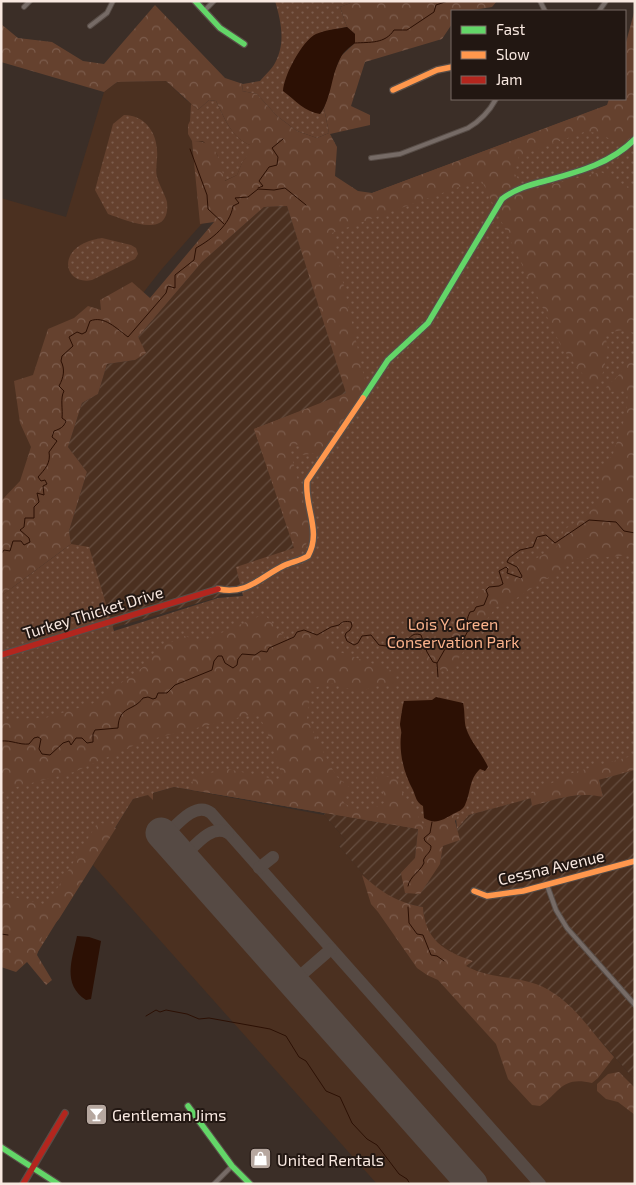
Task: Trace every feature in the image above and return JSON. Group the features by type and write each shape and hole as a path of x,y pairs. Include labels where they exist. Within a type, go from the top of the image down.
{"street":[{"path":"24,7 30,1"},
{"path":"90,26 107,13 113,1"},
{"path":"195,1 220,28 244,44"},
{"path":"204,11 214,1"},
{"path":"393,90 437,70 451,67"},
{"path":"371,158 400,154 468,128 484,116 495,100"},
{"name":"Turkey Thicket Drive","path":"1,655 216,589 228,592 242,589 283,566 301,560 308,555 314,539 314,529 305,488 306,481 388,360 428,323 502,199 509,192 523,187 601,164 616,157 635,139"},
{"name":"Cessna Avenue","path":"474,891 486,896 501,895 635,861"},
{"path":"547,884 556,910 564,924 635,1005"},
{"path":"188,1106 232,1166 250,1184"},
{"path":"23,1184 65,1114"},
{"path":"1,1147 58,1184"},
{"path":"214,1184 232,1166"}],"shaded area":[{"path":"347,27 355,34 355,43 341,57 324,108 320,114 310,111 283,91 290,68 305,44 316,34"},
{"path":"166,81 186,100 270,154 197,229 161,270 50,412 1,644 1,198 66,217 104,92 117,82"},
{"path":"287,206 347,393 299,557 256,580 229,590 215,598 82,637 69,531 87,472 68,447 82,403 98,394 107,364 135,360 138,337 202,262 264,207"},
{"path":"436,697 463,703 466,728 488,767 485,771 480,769 476,773 465,805 460,811 439,821 432,821 424,818 423,806 418,801 407,777 402,756 400,724 404,701 432,700"},
{"path":"635,770 635,1080 569,1005 552,992 501,975 490,975 474,970 465,965 472,961 457,955 432,938 424,921 423,907 397,901 371,883 339,846 346,840 324,815 325,813 418,829 415,858 440,864 443,846 459,840 457,829 469,815 531,798 532,805 565,797 589,794 603,797 599,779"},
{"path":"174,787 324,815 346,840 339,846 379,892 568,1004 635,1080 635,1184 377,1184 93,865 133,799"},
{"path":"77,936 101,941 91,999 86,1000 74,987 71,979 71,963"}],"green space":[{"path":"275,1 356,1 340,7 347,27 314,36 304,46 293,63 320,114 324,108 329,133 317,138 297,131 277,116 257,94 242,91 243,84 260,81 272,68 278,55 281,32"},
{"path":"356,1 497,1 492,7 473,10 451,10 451,26 442,39 365,62 351,106 370,115 370,125 330,134 337,147 335,176 358,191 372,193 607,105 609,100 626,100 626,42 635,9 635,147 591,132 584,132 519,156 514,173 527,191 601,172 635,191 635,333 623,330 605,333 608,350 601,381 592,386 562,348 481,179 332,233 365,381 355,408 319,453 301,455 299,444 289,447 312,533 299,557 254,429 346,393 287,206 264,207 202,262 138,337 146,353 135,360 107,364 98,394 82,403 68,447 87,472 69,531 71,544 1,596 1,501 20,481 31,447 20,423 14,381 33,375 48,329 74,318 88,306 101,310 100,300 132,282 150,298 214,222 200,224 192,141 207,144 212,148 219,159 225,181 237,175 242,163 250,152 250,145 243,142 233,132 216,101 209,100 198,110 166,81 117,82 104,92 1,62 1,24 18,38 52,42 83,61 104,64 155,5 225,78 243,84 242,91 257,94 277,116 297,131 317,138 329,133 324,108 333,75 341,56 355,43 355,34 347,27 340,7"},
{"path":"209,100 216,101 233,132 243,142 250,145 250,153 242,163 237,175 224,181 217,154 203,141 192,141 188,134 191,104 198,110"},
{"name":"Lois Y. Green Conservation Park","path":"608,105 635,146 635,770 469,815 457,829 456,818 418,829 174,787 153,793 153,800 148,795 133,799 36,955 1,947 1,596 71,544 89,547 114,631 218,598 243,596 236,567 294,548 254,429 362,388 326,284 335,207"},
{"path":"124,115 143,121 151,130 156,143 157,177 167,202 166,214 162,221 155,225 136,223 108,214 95,190 113,124"},
{"path":"102,238 131,245 136,248 138,254 135,259 92,280 86,281 76,278 69,270 68,265 71,254 81,245"},
{"path":"635,354 635,555 577,559 509,603 496,607 446,673 419,656 431,639 445,629 453,631 465,620 466,610 476,601 482,589 510,579 526,564 557,547 564,530 601,503 600,473 613,454 626,414 628,391 603,392"},
{"path":"264,614 287,640 294,637 297,632 304,630 326,639 334,650 396,672 395,685 376,686 359,692 330,683 311,689 307,718 336,776 350,788 339,800 361,810 371,809 384,803 383,791 374,773 399,780 402,792 425,827 430,822 444,820 462,809 455,821 460,840 443,846 440,864 420,894 405,893 401,873 415,858 418,829 192,790 193,777 227,769 284,781 266,729 257,713 144,741 74,772 1,791 1,719 45,718 92,704 150,662 155,650 184,636 203,641"},
{"path":"635,755 635,769 599,779 603,797 576,795 532,806 530,794 572,773"},
{"path":"98,822 116,828 59,919 42,937 37,955 52,980 46,985 27,962 16,972 1,967 1,894 47,905"},
{"path":"362,875 390,896 423,907 432,936 438,943 453,953 473,961 466,966 483,973 536,984 560,997 614,1057 598,1078 592,1083 582,1081 568,1083 540,1106 532,1105 508,1079 496,1044 438,980 417,968 371,904"},
{"path":"619,1072 635,1088 635,1115 618,1102 606,1099 597,1091 597,1084 608,1074"}],"waterway":[{"path":"355,43 382,40 394,30 407,30 434,12 436,5 448,1"},
{"path":"258,188 263,186 259,181 269,167 277,165 278,157 272,148 283,139"},
{"path":"190,149 207,195 208,209 224,224"},
{"path":"1,554 4,550 10,551 13,541 21,541 24,545 30,542 29,538 20,530 24,527 25,518 34,518 34,507 39,502 37,493 44,495 43,486 47,484 45,480 41,481 38,477 47,466 49,452 57,441 52,437 54,431 62,428 66,421 62,418 64,391 59,386 63,373 62,356 73,346 69,337 77,332 82,334 86,332 90,321 95,320 105,321 128,337 166,293 168,286 175,288 175,275 194,260 196,248 214,236 224,225 233,206 239,203 235,198 248,197 258,189 274,190 285,188 306,205"},
{"path":"1,741 29,744 34,738 38,737 41,739 39,749 42,754 50,755 63,743 69,741 71,745 76,738 82,738 87,743 93,742 95,730 118,728 119,721 124,712 143,698 156,698 158,693 167,693 175,685 212,670 214,661 218,656 222,656 225,663 233,668 237,665 238,659 242,654 255,655 261,651 267,652 269,648 294,637 297,632 304,630 317,635 344,622 351,622 352,626 345,636 347,641 354,645 358,643 362,636 371,635 379,645 401,648 414,634 421,635 427,652 433,662 437,663 445,649 457,649 458,647 451,643 451,638 455,637 463,640 469,629 467,623 469,614 476,607 484,605 488,595 486,590 489,587 503,584 499,571 506,567 508,569 507,573 521,578 522,576 517,567 507,562 509,558 520,550 533,547 537,537 546,535 555,543 589,520 616,522 624,531 635,533"},
{"path":"437,663 438,677"},
{"path":"408,886 411,879 424,863 424,859 430,850 431,846 424,838 430,833 432,822"},
{"path":"408,907 409,923 417,934 423,935 431,955 437,956 444,961"},
{"path":"1,934 8,935"},
{"path":"146,1016 156,1010 160,1012 166,1010 187,1014 199,1019 209,1018 270,1029 286,1036 299,1057 306,1061 326,1091 340,1097 352,1123 367,1139 377,1145 399,1174 407,1179 410,1184"}],"taxiway":[{"path":"164,837 192,812 205,810 211,813 540,1184"},
{"path":"182,858 209,834 215,831 228,833"},
{"path":"259,868 273,857"},
{"path":"293,982 331,949"}],"runway":[{"path":"161,833 472,1184"}],"traffic: fast":[{"path":"195,1 220,28 244,44"},
{"path":"363,398 388,360 428,323 502,199 533,184 593,166 615,155 635,139"},
{"path":"188,1106 232,1166 250,1184"},
{"path":"1,1147 58,1184"}],"traffic: slow":[{"path":"393,90 437,70 451,67"},
{"path":"218,589 237,590 245,588 283,566 308,556 312,547 313,528 307,481 363,398"},
{"path":"474,891 487,896 523,891 635,861"}],"traffic: jam":[{"path":"1,655 218,589"},
{"path":"23,1184 65,1113"}],"place":[{"name":"Gentleman Jims","path":"96,1114"},
{"name":"United Rentals","path":"261,1159"}]}
